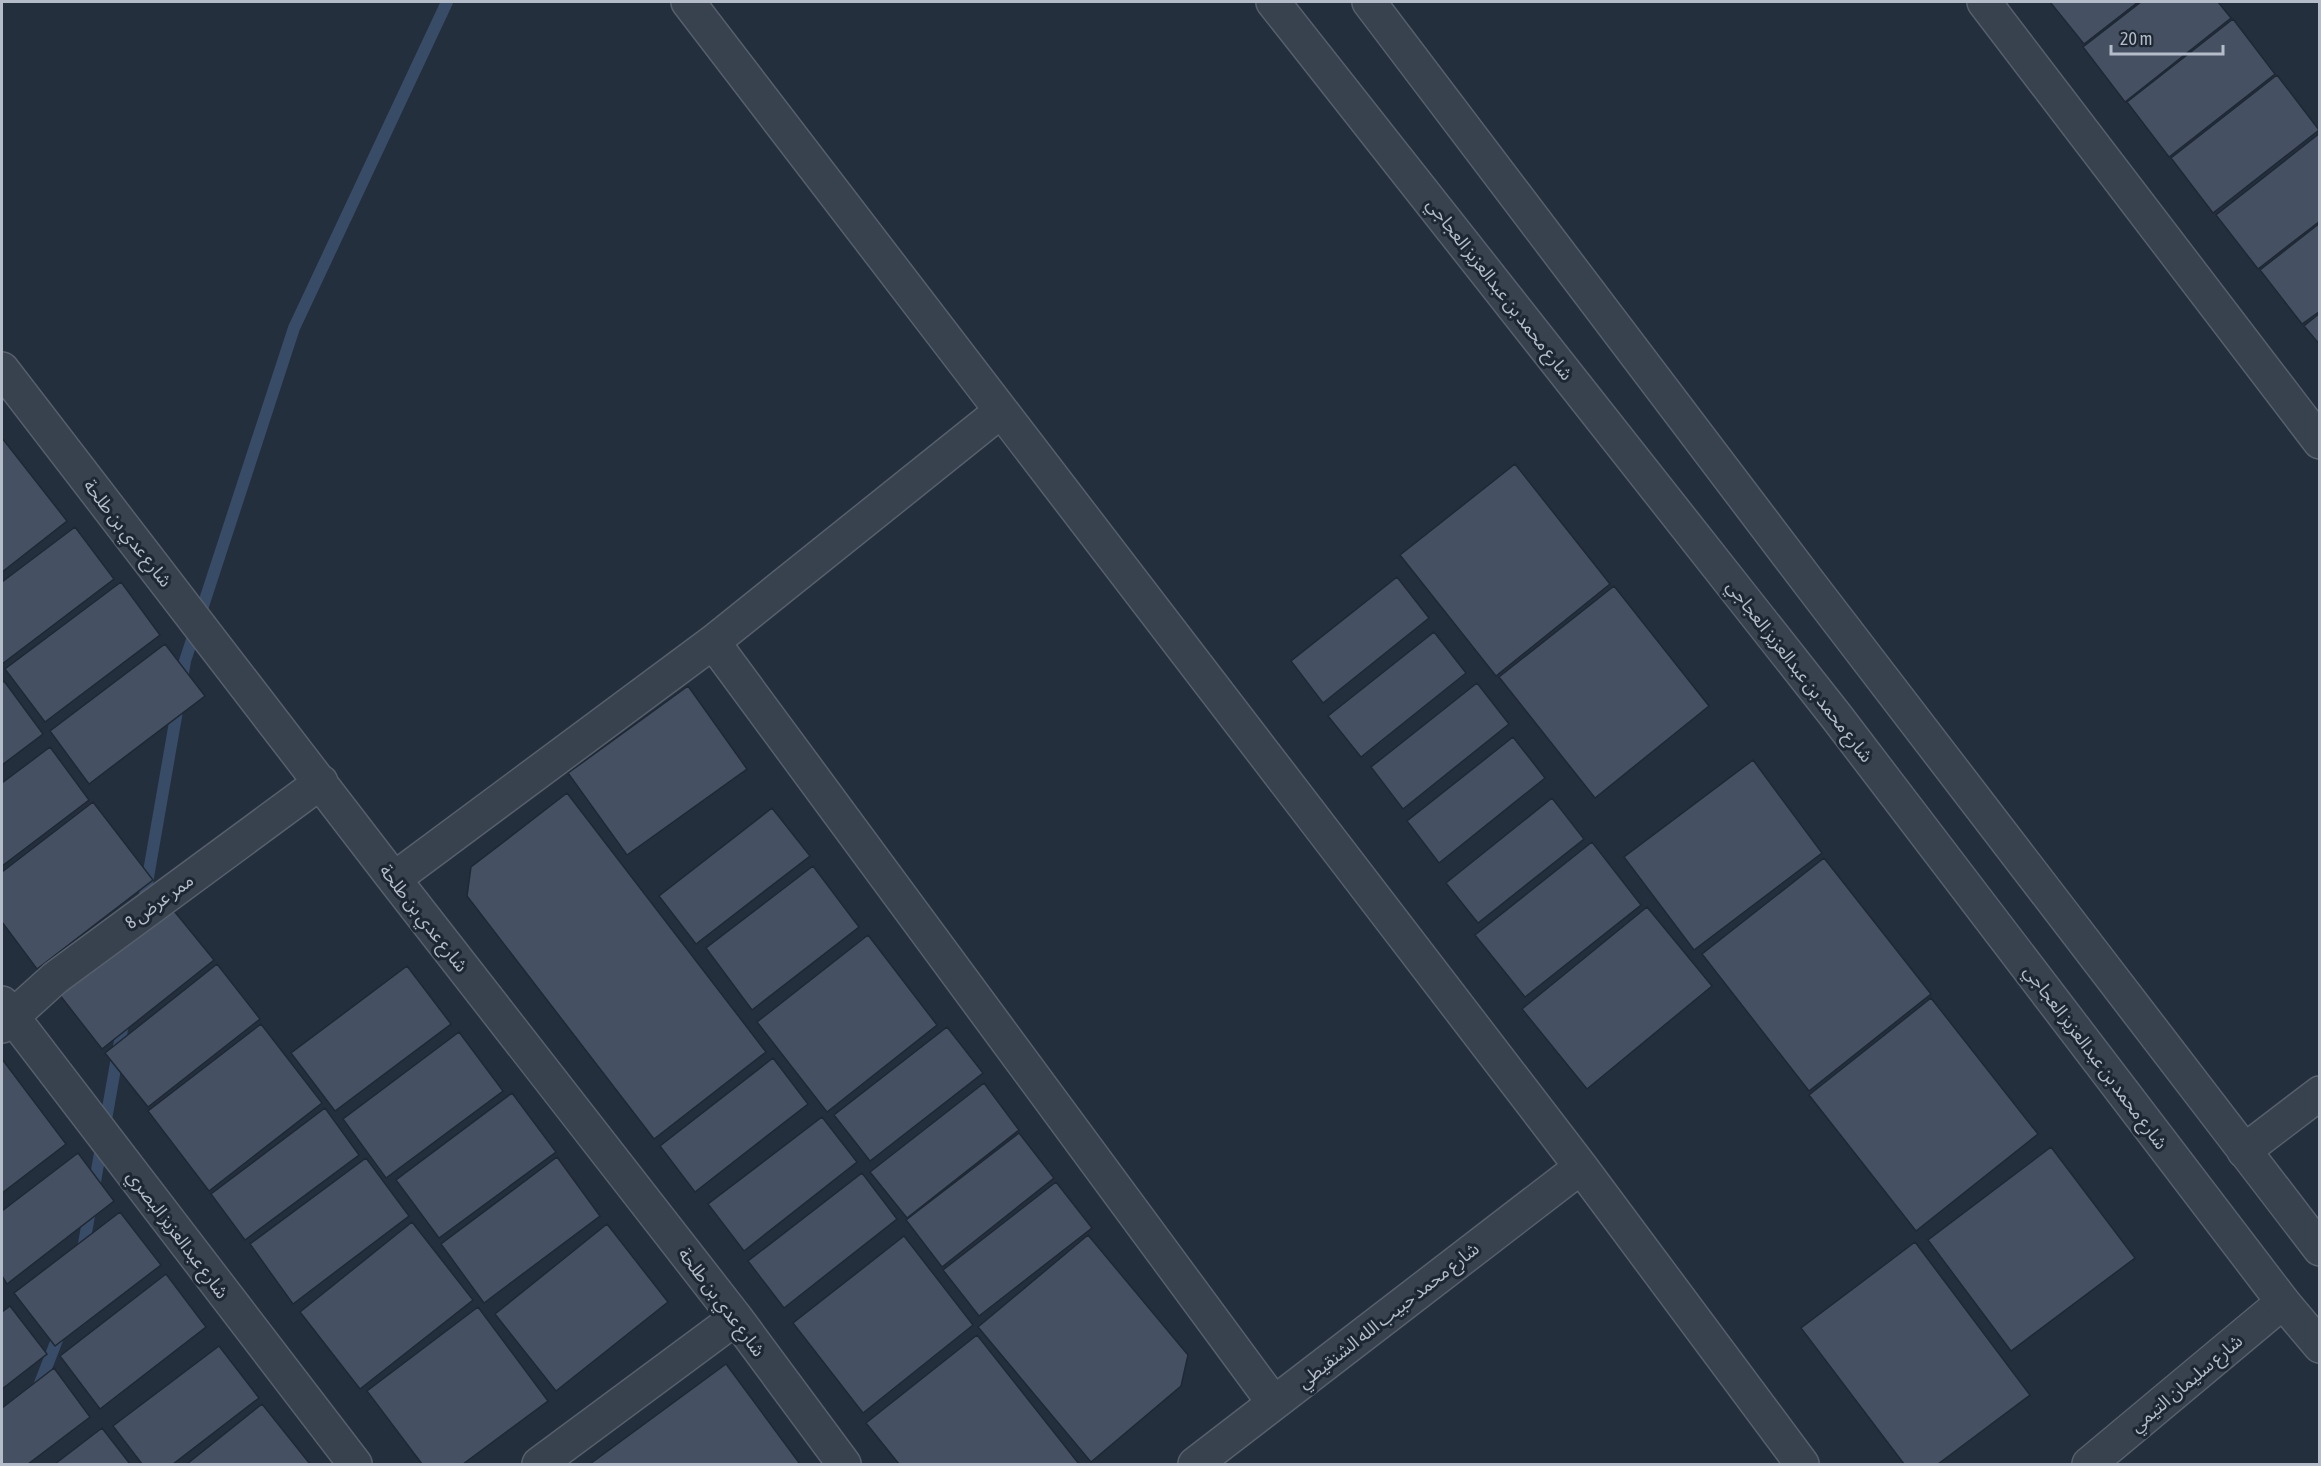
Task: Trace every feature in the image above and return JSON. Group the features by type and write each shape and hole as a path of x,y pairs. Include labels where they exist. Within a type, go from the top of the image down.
{"street":[{"path":"688,2 1581,1167 1802,1464"},
{"name":"شارع محمد بن عبدالعزيز العجاجي","path":"1273,2 1836,716 2319,1346"},
{"path":"1369,2 2319,1249"},
{"path":"1984,2 2319,442"},
{"name":"شارع عدي بن طلحة","path":"2,371 736,1318 844,1464"},
{"path":"394,879 713,642 1001,411"},
{"path":"713,642 1274,1403"},
{"name":"ممر عرض 8","path":"5,1015 321,782"},
{"name":"شارع عبدالعزيز البصري","path":"5,1015 355,1464"},
{"path":"2244,1151 2319,1092"},
{"name":"شارع محمد حبيب الله الشنقيطي","path":"1207,1461 1274,1403 1581,1167"},
{"name":"شارع سليمان التيمي","path":"2089,1464 2283,1302"},
{"path":"539,1464 736,1318"}],"building":[{"path":"2050,2 2138,2 2084,44"},
{"path":"2141,2 2218,2 2231,18 2125,102 2083,47"},
{"path":"2233,19 2275,74 2169,157 2127,102"},
{"path":"2277,75 2319,130 2213,213 2171,158"},
{"path":"2320,133 2320,221 2258,269 2216,215"},
{"path":"2320,223 2320,311 2302,324 2260,270"},
{"path":"2320,313 2320,345 2304,326"},
{"path":"2,438 67,521 2,572"},
{"path":"1515,464 1610,584 1496,676 1400,555"},
{"path":"75,527 114,579 2,664 2,582"},
{"path":"1397,577 1429,618 1323,703 1291,661"},
{"path":"121,582 160,635 45,722 5,669"},
{"path":"1614,586 1709,706 1595,798 1499,677"},
{"path":"1434,632 1466,673 1361,757 1328,716"},
{"path":"165,644 205,696 89,784 50,731"},
{"path":"4,681 43,734 2,765 2,683"},
{"path":"1477,683 1509,724 1403,809 1371,767"},
{"path":"688,686 747,769 627,855 568,773"},
{"path":"1513,737 1545,778 1439,863 1407,821"},
{"path":"50,747 89,800 2,866 2,783"},
{"path":"1753,760 1822,853 1694,950 1624,857"},
{"path":"567,793 766,1052 654,1139 467,896 471,867"},
{"path":"1552,798 1584,839 1478,923 1446,883"},
{"path":"93,802 153,880 37,969 2,922 2,872"},
{"path":"772,808 810,856 696,944 659,896"},
{"path":"1592,842 1641,905 1525,997 1475,935"},
{"path":"1824,858 1931,994 1809,1091 1702,954"},
{"path":"813,866 859,927 752,1010 706,948"},
{"path":"170,906 214,960 102,1049 59,994"},
{"path":"1647,907 1712,986 1587,1089 1522,1009"},
{"path":"868,935 937,1025 827,1112 757,1022"},
{"path":"217,964 260,1019 148,1107 105,1053"},
{"path":"407,966 451,1024 335,1111 291,1053"},
{"path":"1931,998 2038,1134 1916,1231 1809,1095"},
{"path":"261,1024 322,1103 209,1191 148,1111"},
{"path":"947,1027 983,1073 870,1161 834,1115"},
{"path":"459,1032 503,1091 386,1178 343,1119"},
{"path":"773,1058 808,1104 695,1192 660,1146"},
{"path":"2,1059 66,1144 2,1193"},
{"path":"984,1083 1019,1130 907,1218 870,1172"},
{"path":"512,1093 556,1152 439,1238 396,1180"},
{"path":"325,1108 359,1155 245,1240 211,1194"},
{"path":"822,1117 857,1162 744,1251 708,1204"},
{"path":"1019,1133 1054,1178 942,1267 906,1220"},
{"path":"2051,1147 2135,1258 2011,1351 1928,1240"},
{"path":"78,1153 114,1201 7,1284 2,1276 2,1211"},
{"path":"557,1157 600,1216 484,1303 441,1244"},
{"path":"366,1158 409,1216 293,1304 250,1244"},
{"path":"862,1173 897,1219 784,1308 748,1261"},
{"path":"1056,1182 1092,1228 979,1316 943,1270"},
{"path":"120,1212 161,1265 55,1346 14,1293"},
{"path":"412,1222 473,1300 360,1389 300,1312"},
{"path":"607,1224 668,1302 556,1391 495,1314"},
{"path":"1088,1235 1188,1355 1181,1386 1091,1462 978,1327"},
{"path":"904,1236 973,1325 863,1413 793,1323"},
{"path":"1915,1242 2030,1395 1938,1464 1904,1464 1801,1328"},
{"path":"166,1274 206,1327 100,1409 60,1356"},
{"path":"10,1306 47,1354 2,1389 2,1312"},
{"path":"478,1307 548,1401 463,1464 422,1464 367,1391"},
{"path":"977,1335 1079,1464 899,1464 866,1423"},
{"path":"219,1346 259,1398 173,1464 142,1464 113,1426"},
{"path":"726,1364 800,1464 590,1464"},
{"path":"54,1368 90,1417 28,1464 2,1464 2,1408"},
{"path":"262,1404 310,1464 187,1464"},
{"path":"102,1428 130,1464 55,1464"}],"waterway":[{"path":"181,684 185,661 294,328 447,2"},
{"path":"143,906 178,705"},
{"path":"82,1255 124,1018"},
{"path":"37,1391 60,1332"}]}
